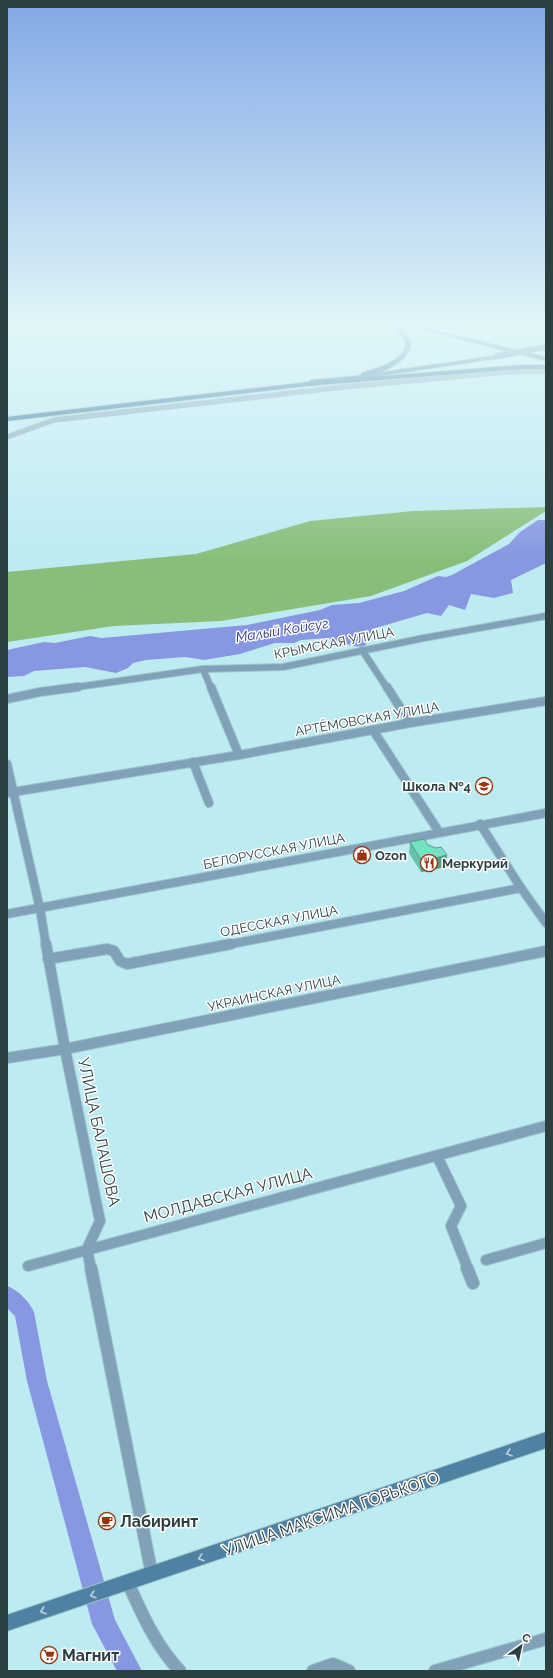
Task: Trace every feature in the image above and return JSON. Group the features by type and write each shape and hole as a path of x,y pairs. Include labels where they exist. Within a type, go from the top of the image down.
{"main road":[{"path":"7,415 129,402"},
{"path":"7,419 149,402"},
{"name":"УЛИЦА МАКСИМА ГОРЬКОГО","path":"7,1624 546,1440"}],"street":[{"path":"7,436 54,420 209,402"},
{"name":"КРЫМСКАЯ УЛИЦА","path":"7,699 40,692 121,682 203,669 283,667 362,650 546,616"},
{"path":"362,650 410,723"},
{"path":"203,669 239,755"},
{"name":"АРТЁМОВСКАЯ УЛИЦА","path":"10,792 239,755 410,723 546,701"},
{"path":"373,730 439,832"},
{"path":"192,762 209,803"},
{"name":"УЛИЦА БАЛАШОВА","path":"7,764 10,792 40,909 65,1049 100,1221 87,1249"},
{"name":"БЕЛОРУССКАЯ УЛИЦА","path":"7,914 40,909 546,812"},
{"path":"480,824 521,888 546,923"},
{"name":"ОДЕССКАЯ УЛИЦА","path":"48,959 107,949 113,950 118,954 120,961 127,964 521,888"},
{"name":"УКРАИНСКАЯ УЛИЦА","path":"7,1058 65,1049 546,951"},
{"name":"МОЛДАВСКАЯ УЛИЦА","path":"28,1266 546,1126"},
{"path":"437,1156 461,1206 451,1226 473,1283"},
{"path":"486,1260 546,1243"},
{"path":"87,1249 152,1575"},
{"path":"122,1585 174,1666 180,1671"},
{"path":"435,1671 546,1639"},
{"path":"313,1671 332,1664 349,1671"}],"green space":[{"path":"546,507 546,511 467,561 371,596 221,621 114,626 7,642 7,572 196,554 310,521 413,511"}],"water":[{"name":"Малый Койсуг","path":"538,520 546,520 546,563 511,580 513,593 494,598 471,594 465,610 449,605 441,616 427,613 372,629 370,639 364,647 353,646 328,638 301,640 294,643 275,643 240,654 204,660 185,657 146,660 133,663 128,668 116,673 85,667 34,671 24,676 7,677 7,650 44,642 55,643 90,636 102,638 247,625 320,610 332,605 359,603 404,591 438,576 446,577 452,575 509,544 520,532"}],"building":[{"path":"424,839 428,845 436,848 441,847 447,855 422,861 410,842"}],"waterway":[{"path":"7,1295 24,1312 37,1381 104,1624 130,1671"}],"place":[{"name":"Школа №4","path":"484,786"},
{"name":"Ozon","path":"362,855"},
{"name":"Меркурий","path":"429,863"},
{"name":"Лабиринт","path":"107,1521"},
{"name":"Магнит","path":"49,1655"}]}
